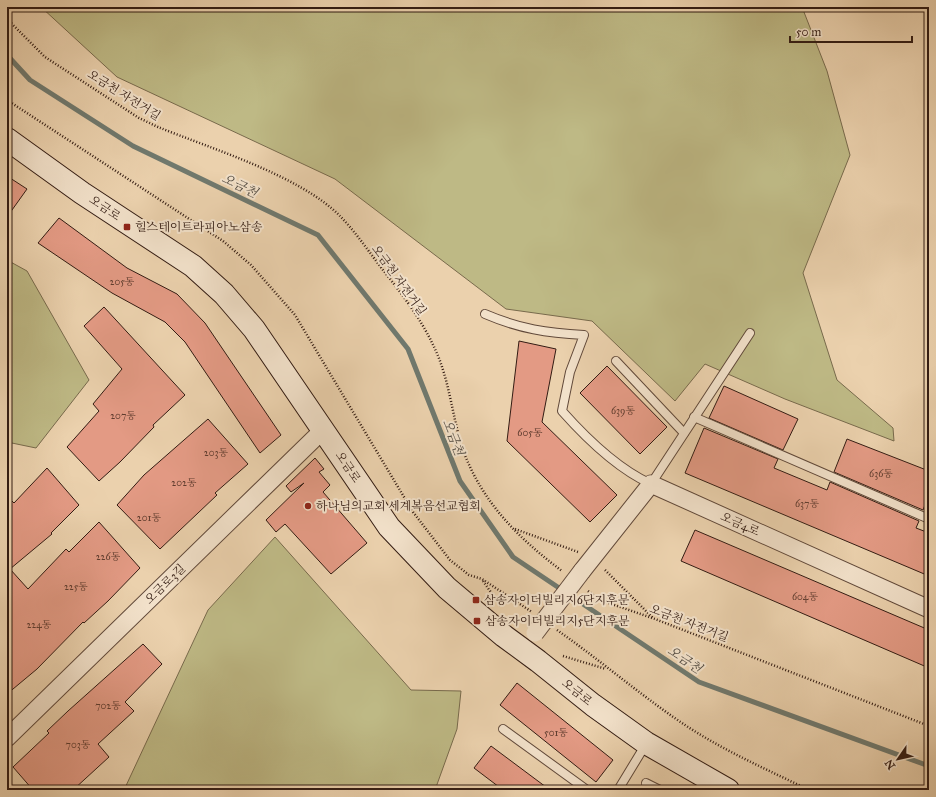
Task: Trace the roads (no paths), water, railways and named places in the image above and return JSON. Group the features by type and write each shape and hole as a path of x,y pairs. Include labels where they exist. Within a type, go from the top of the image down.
{"street":[{"name":"오금로","path":"7,139 82,193 193,266 224,294 254,329 389,527 447,588 529,641 593,705 646,743 728,790"},
{"name":"오금로3길","path":"7,738 323,430"},
{"path":"529,641 582,579 651,484"},
{"name":"오금4로","path":"651,484 929,609"}],"lane":[{"path":"486,314 523,328 555,333 584,335 570,372 562,412 583,434 638,478 651,484 750,333"},
{"path":"616,360 684,433"},
{"path":"694,417 929,520"},
{"path":"503,729 586,790"},
{"path":"618,790 646,743"},
{"path":"646,784 660,790"}],"waterway":[{"name":"오금천","path":"7,55 30,80 133,146 318,235 408,349 460,481 513,557 699,682 929,766"}],"place":[{"name":"힐스테이트라피아노삼송","path":"127,227"},
{"name":"하나님의교회 세계복음선교협회","path":"308,506"},
{"name":"삼송자이더빌리지6단지후문","path":"476,600"},
{"name":"삼송자이더빌리지5단지후문","path":"477,621"}]}
